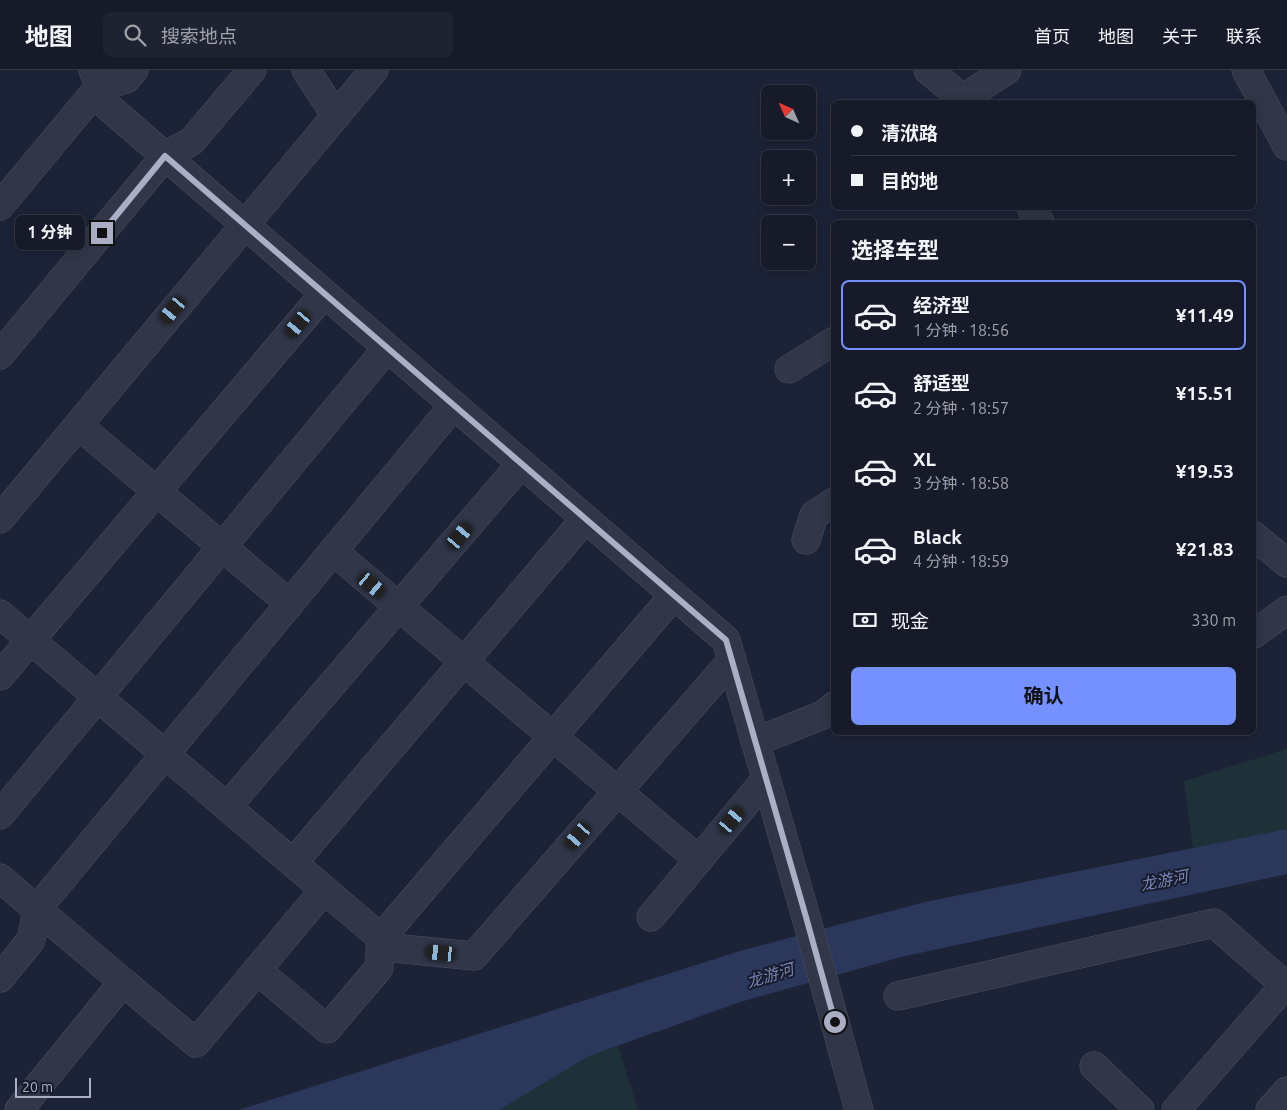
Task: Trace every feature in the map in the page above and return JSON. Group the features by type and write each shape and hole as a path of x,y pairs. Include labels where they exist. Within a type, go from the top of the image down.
{"street":[{"path":"96,79 126,80 134,70"},
{"path":"0,355 165,156 192,141 252,70"},
{"path":"306,70 336,116"},
{"path":"0,519 374,70"},
{"path":"928,70 964,100"},
{"path":"966,100 1007,70"},
{"path":"1246,70 1287,146"},
{"path":"96,79 106,105 726,640 806,917 859,1110"},
{"path":"0,206 96,79"},
{"path":"0,676 324,294"},
{"path":"790,369 831,343"},
{"path":"0,815 387,348"},
{"path":"0,978 31,940 37,909 454,406"},
{"path":"78,425 290,604"},
{"path":"227,807 521,464"},
{"path":"806,540 814,515 831,504"},
{"path":"293,863 585,519"},
{"path":"1256,538 1287,563"},
{"path":"333,551 698,860"},
{"path":"257,970 327,1029 378,968 381,938 674,595"},
{"path":"1256,633 1287,610"},
{"path":"0,614 393,948 474,956 732,660"},
{"path":"755,742 823,715 831,708"},
{"path":"651,917 766,779"},
{"path":"0,878 196,1043 324,890"},
{"path":"898,996 1214,923 1284,985 1176,1110"},
{"path":"18,1110 123,982"},
{"path":"1094,1066 1140,1110"},
{"path":"1270,1110 1287,1091"}],"shaded area":[{"path":"1287,749 1287,829 1193,848 1184,781"},
{"path":"618,1046 638,1110 378,1110"}],"water":[{"name":"龙游河","path":"1287,829 1287,874 901,957 740,1002 589,1056 499,1110 239,1110 740,951 925,902"}],"route":[{"path":"102,233 165,156 726,640 835,1022"}]}
